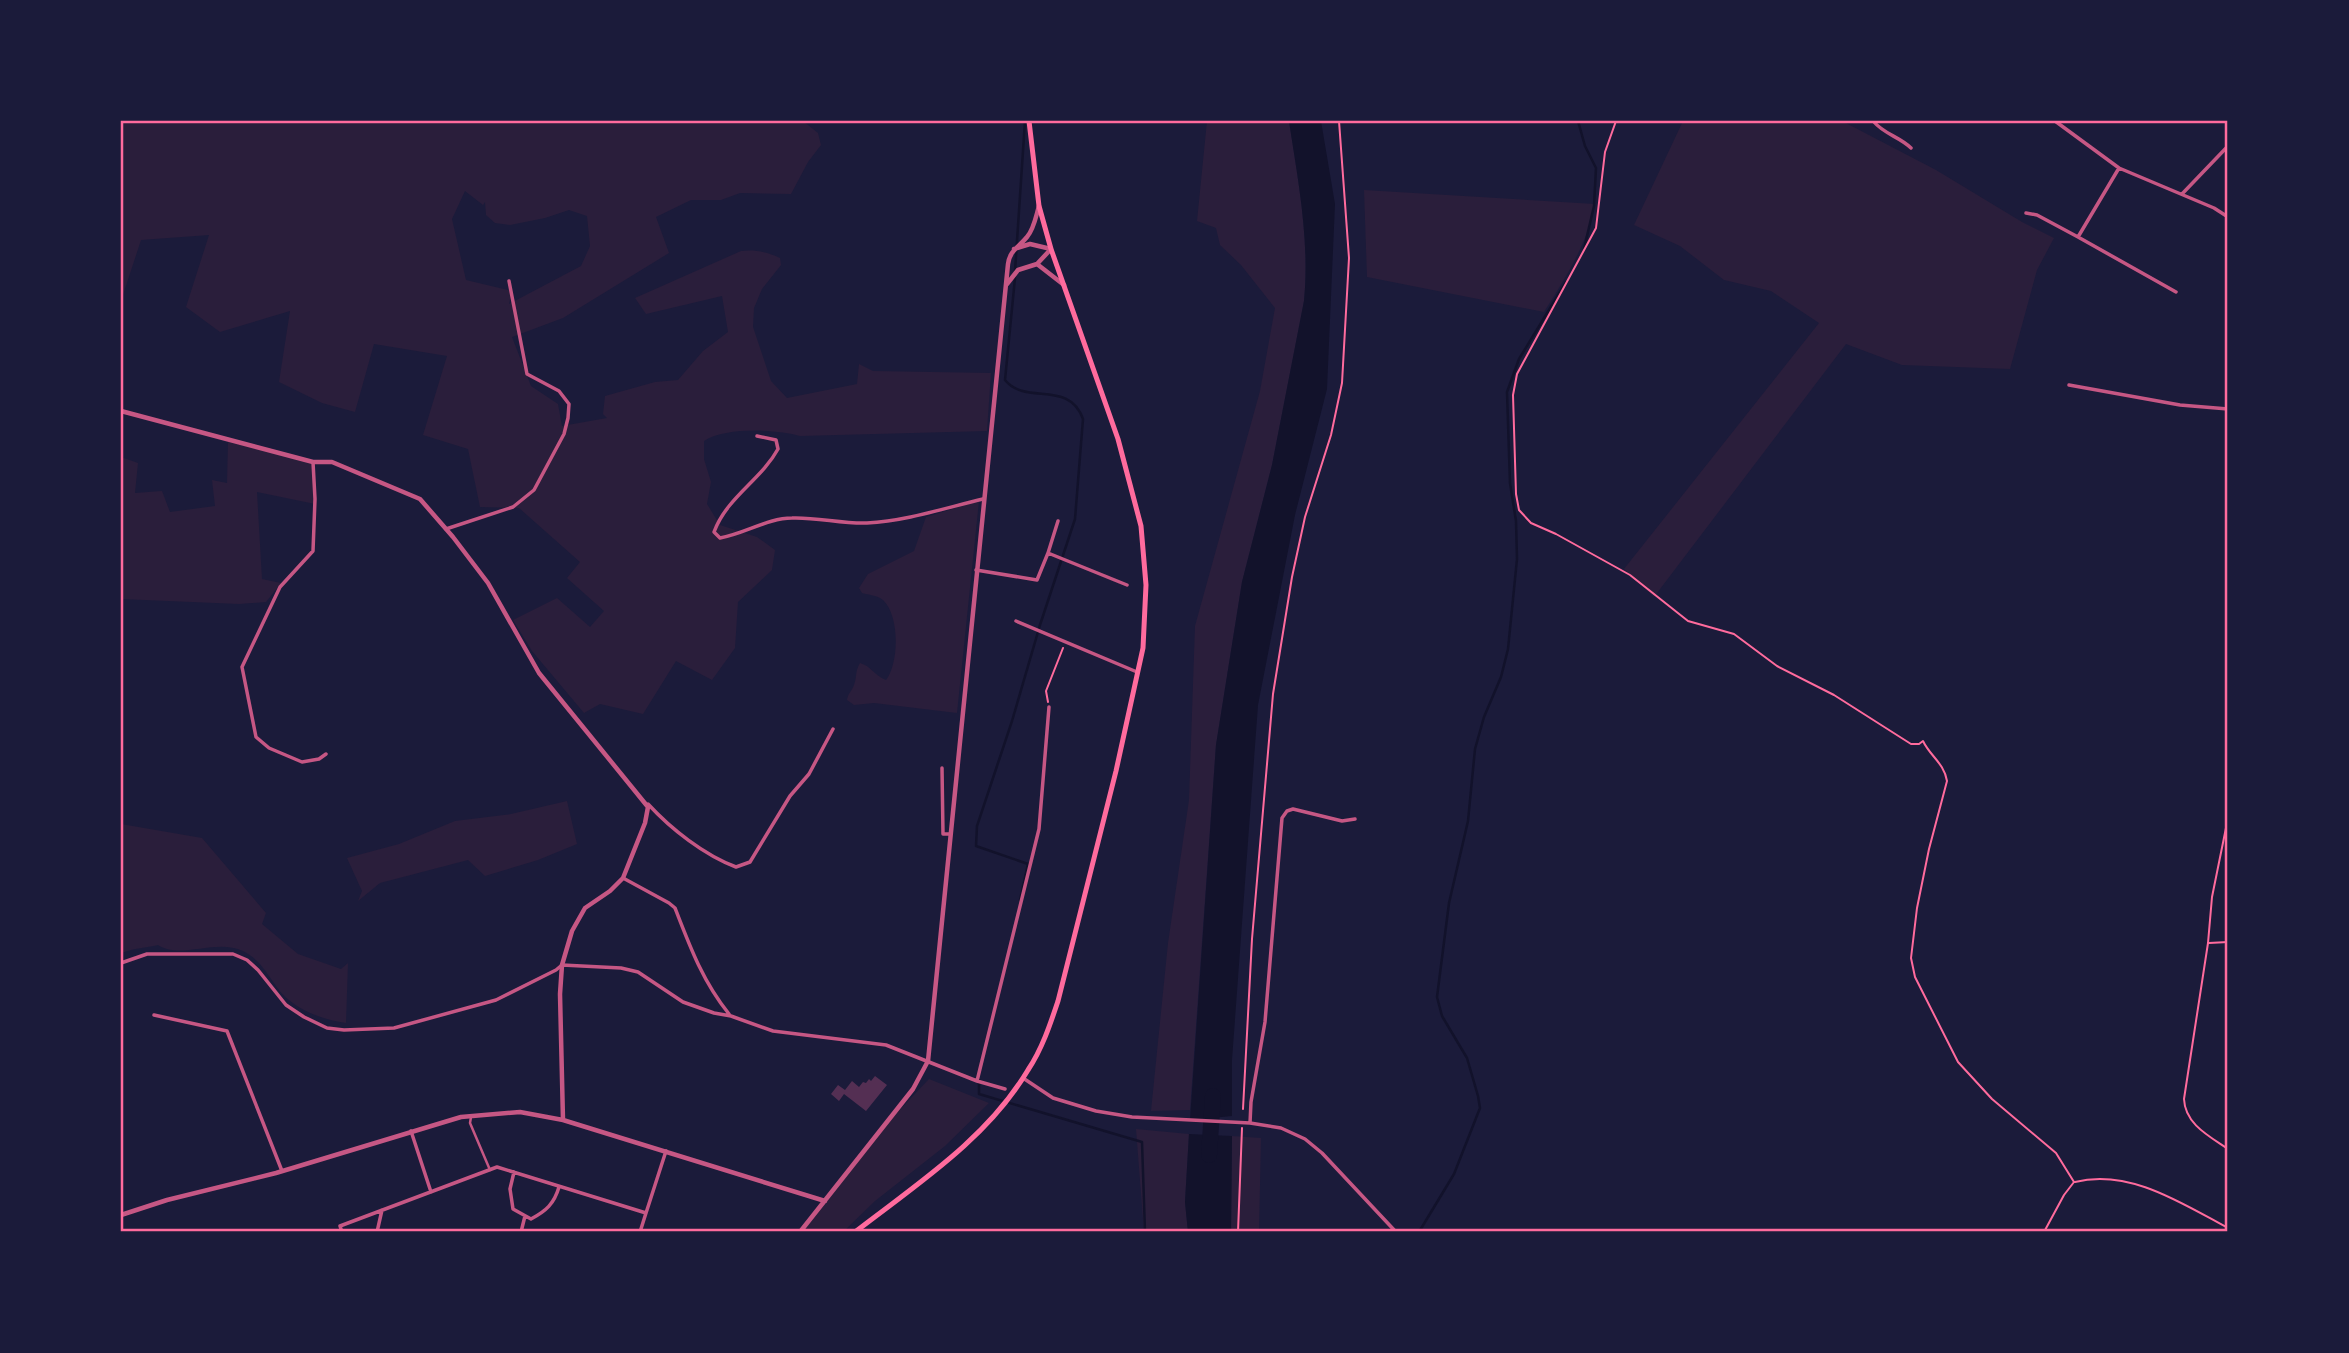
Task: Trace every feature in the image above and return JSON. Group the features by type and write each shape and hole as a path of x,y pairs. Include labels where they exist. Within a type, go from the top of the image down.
{"main road":[{"path":"855,1232 975,1137 996,1115 1023,1079 1046,1037 1058,1001 1116,771 1143,649 1146,585 1141,526 1118,439 1051,249 1039,206 1029,121"}],"street":[{"path":"1874,121 1880,129 1905,141 1911,148"},
{"path":"2055,121 2119,168 2182,194 2228,217"},
{"path":"2182,194 2228,146"},
{"path":"2078,237 2119,168"},
{"path":"800,1232 913,1088 928,1061 1009,255 1027,237 1036,220 1039,206"},
{"path":"2026,213 2037,215 2176,292"},
{"path":"1005,286 1018,270 1037,264 1051,249 1030,244 1013,249"},
{"path":"1037,264 1064,285"},
{"path":"446,529 513,507 534,490 567,425 569,404 559,391 527,374 509,281"},
{"path":"2069,385 2180,405 2228,409"},
{"path":"121,411 313,462 332,462 420,499 488,583 538,673 648,807 645,823 623,878 610,891 585,908 572,931 562,965 560,994 563,1120"},
{"path":"757,436 776,440 778,449 771,462 720,516 714,532 720,538 791,518 868,523 919,515 983,499"},
{"path":"313,462 313,551 280,587 242,667 256,737 269,748 302,762 320,759 326,754"},
{"path":"976,570 1037,580 1058,521"},
{"path":"1048,553 1127,585"},
{"path":"1016,621 1137,672"},
{"path":"977,1081 1039,830 1049,707"},
{"path":"637,793 663,821 720,861 736,867 750,862 790,796 809,774 833,729"},
{"path":"942,768 943,834 950,834"},
{"path":"1250,1123 1265,1022 1282,818 1293,808 1342,821 1355,819"},
{"path":"623,878 675,908 700,971 713,994 731,1016"},
{"path":"121,963 147,954 233,954 247,960 286,1004 304,1017 327,1028 363,1031 394,1028 496,1000 562,965 621,968 638,972 682,1002 714,1013 773,1031 886,1045 977,1081 1005,1089"},
{"path":"154,1015 227,1031 282,1171"},
{"path":"1023,1079 1053,1098 1096,1111 1132,1117 1250,1123 1281,1128 1305,1139 1396,1232"},
{"path":"121,1215 147,1205 282,1171 471,1115 520,1112 563,1120 825,1201"},
{"path":"471,1115 470,1123 490,1170"},
{"path":"411,1131 431,1192"},
{"path":"640,1232 666,1151"},
{"path":"342,1232 340,1226 497,1167 646,1213"},
{"path":"514,1172 510,1189 513,1209 531,1219 546,1211 556,1197 559,1186"},
{"path":"377,1232 382,1210"},
{"path":"521,1232 525,1216"}],"path":[{"path":"1238,1232 1252,939 1273,694 1292,577 1306,517 1331,435 1342,383 1349,258 1339,121"},
{"path":"1616,121 1605,152 1601,174 1597,228 1517,374 1513,418 1519,510 1531,523 1630,575 1688,621 1734,634 1777,666 1834,695 1911,744 1923,741 1945,771 1947,781 1917,908 1911,958 1915,977 1958,1062 1992,1099 2056,1153 2074,1182"},
{"path":"1049,707 1046,691 1065,642"},
{"path":"2228,818 2212,897 2208,943 2184,1099 2185,1112 2193,1123 2228,1149"},
{"path":"2208,943 2228,942"},
{"path":"2044,1232 2074,1182 2101,1180 2154,1190 2228,1228"}],"shaded area":[{"path":"121,121 803,121 818,133 821,145 808,162 791,194 740,193 721,200 691,200 656,217 669,253 563,318 512,337 531,386 558,404 562,426 607,418 603,414 605,396 655,382 678,380 703,351 728,332 722,296 646,314 635,298 741,251 756,251 780,258 781,265 762,289 754,308 753,327 771,381 787,398 857,384 859,364 873,371 991,373 987,431 800,436 778,432 737,431 713,436 704,441 704,459 711,482 707,504 720,525 757,537 775,550 772,570 738,602 735,648 712,680 676,661 643,714 600,704 584,713 532,651 513,620 557,598 590,627 604,611 567,578 580,562 519,508 480,507 468,449 423,435 447,356 374,344 355,412 322,403 279,382 290,311 220,332 186,307 209,235 141,240 121,301","holes":["465,191 483,205 485,202 486,215 495,223 510,225 569,210 587,216 590,246 581,266 509,304 512,291 466,280 452,219"]},
{"path":"1207,121 1289,121 1302,211 1304,301 1272,465 1242,582 1216,745 1190,1110 1151,1111 1168,943 1189,800 1195,626 1260,391 1275,308 1241,265 1220,245 1216,228 1197,221"},
{"path":"1289,121 1321,121 1335,204 1327,389 1295,515 1258,705 1232,1060 1232,1116 1190,1120 1216,745 1242,582 1272,465 1304,301 1304,233"},
{"path":"1683,121 1842,121 1936,170 2022,222 2054,238 2037,270 2010,369 1902,365 1846,344 1654,597 1624,569 1819,323 1771,291 1724,280 1680,246 1634,225"},
{"path":"1364,190 1595,204 1581,247 1544,312 1367,277"},
{"path":"228,442 315,462 315,504 257,492 262,579 281,583 266,602 239,604 121,599 121,457 138,463 135,493 162,491 170,512 215,506 212,480 227,483"},
{"path":"979,501 957,713 874,703 854,705 847,700 860,663 886,680 893,663 896,640 889,607 883,600 862,593 859,588 868,574 914,551 926,517"},
{"path":"567,801 577,844 538,860 485,876 468,860 380,883 358,901 362,891 347,858 399,844 455,821 511,814"},
{"path":"121,824 202,838 266,913 262,924 298,954 341,969 348,963 346,1023 326,1019 289,1001 262,966 243,951 221,947 177,950 158,945 122,953"},
{"path":"929,1079 989,1103 945,1146 875,1201 843,1232 803,1232 891,1119"},
{"path":"1136,1129 1189,1134 1185,1202 1188,1232 1144,1232"},
{"path":"1189,1134 1232,1136 1231,1232 1188,1232 1185,1202"},
{"path":"1232,1136 1261,1138 1259,1232 1231,1232"}],"building":[{"path":"875,1076 887,1085 866,1111 844,1094 839,1101 831,1094 838,1085 845,1090 852,1081 859,1087"}],"waterway":[{"path":"1015,271 1025,121"},
{"path":"1578,121 1585,146 1596,168 1594,206 1584,249"},
{"path":"1015,278 1005,380 1014,388 1068,400 1083,419 1075,519 977,826 976,846 1028,864 1020,900"},
{"path":"1419,1232 1454,1174 1480,1108 1467,1058 1442,1016 1437,997 1449,903 1468,821 1475,749 1484,717 1501,677 1508,649 1517,559 1516,521 1510,483 1507,392 1519,359 1566,282"},
{"path":"979,1080 979,1094 1142,1142 1145,1232"},
{"path":"1209,1155 1213,1096"}]}
